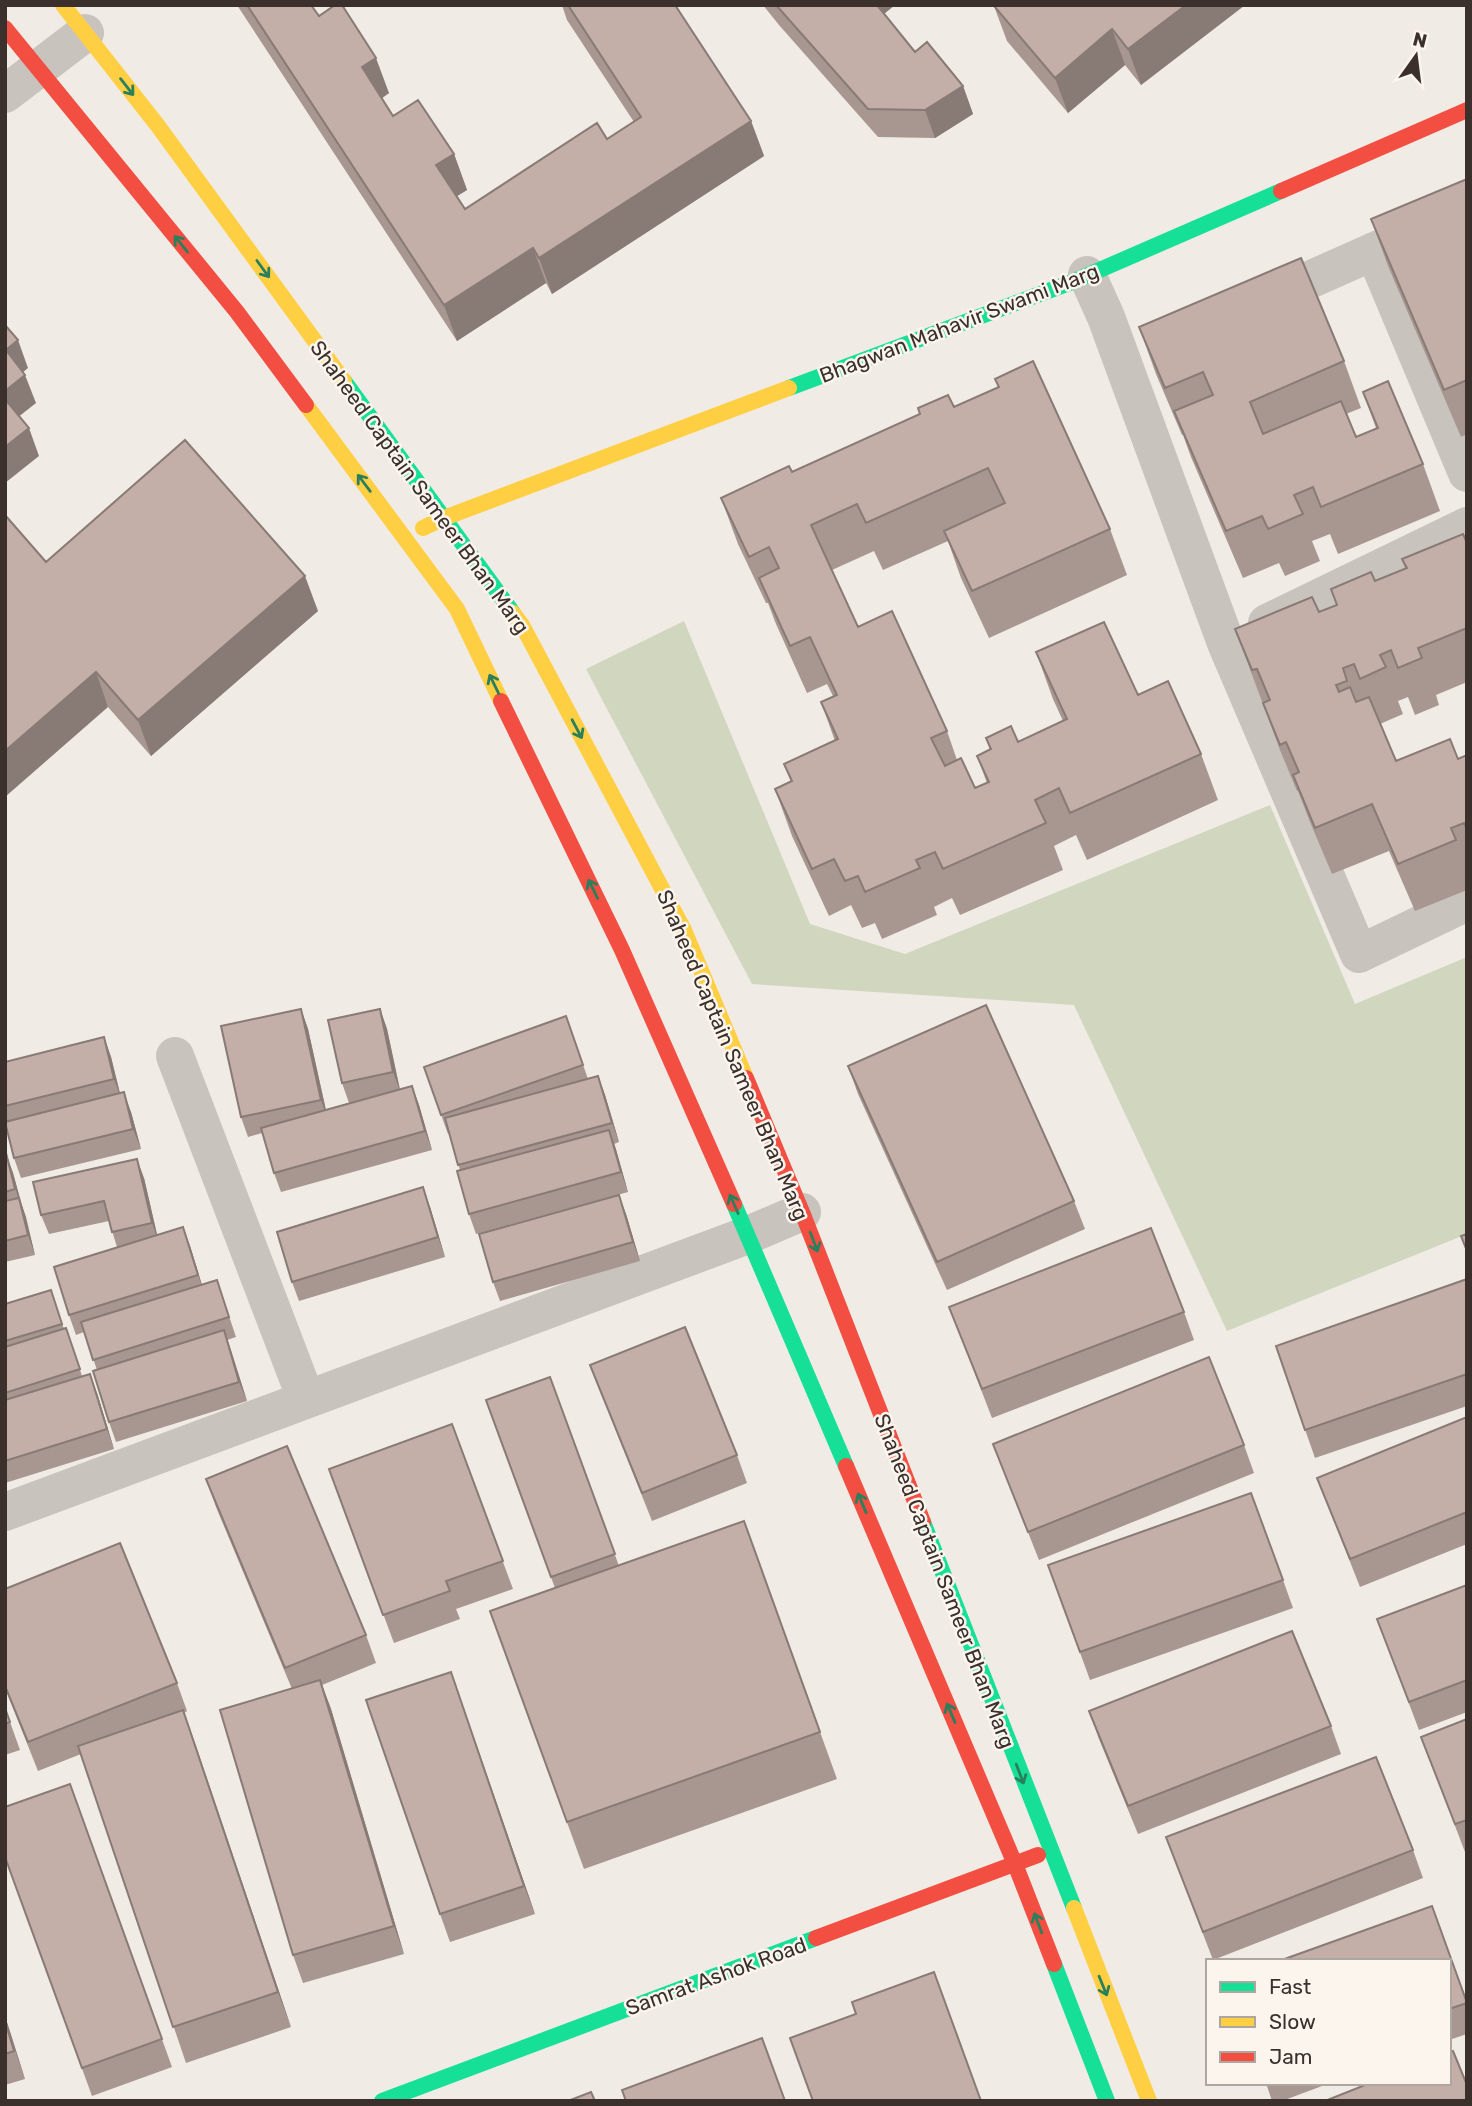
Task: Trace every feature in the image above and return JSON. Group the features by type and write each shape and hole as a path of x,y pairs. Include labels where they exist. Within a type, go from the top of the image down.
{"street":[{"path":"5,94 38,69 74,19"},
{"name":"Shaheed Captain Sameer Bhan Marg","path":"74,19 158,125 522,625 684,930 802,1212 1149,2101"},
{"name":"Shaheed Captain Sameer Bhan Marg","path":"5,28 237,312 457,609 622,950 748,1235 1016,1864 1107,2101"},
{"name":"Bhagwan Mahavir Swami Marg","path":"404,538 444,518 1087,275 1467,110"},
{"path":"1236,312 1467,210"},
{"path":"1374,251 1467,473"},
{"path":"1087,275 1123,363 1226,643 1359,954 1467,902"},
{"path":"1123,363 1160,346"},
{"path":"1226,643 1467,526"},
{"path":"175,1056 306,1399"},
{"path":"5,1512 748,1235 802,1212"},
{"name":"Samrat Ashok Road","path":"382,2101 1050,1851"}],"green space":[{"path":"684,621 810,924 905,954 1270,805 1355,1004 1467,957 1467,1234 1227,1331 1074,1005 752,984 586,669"}],"building":[{"path":"247,5 311,5 319,16 335,5 342,5 376,58 362,67 393,116 418,100 454,154 436,165 465,209 597,123 607,139 641,117 568,5 675,5 751,121 539,258 533,248 444,305"},
{"path":"776,5 877,5 915,52 927,42 963,86 925,110 868,109"},
{"path":"994,5 1186,5 1128,49 1112,29 1055,78"},
{"path":"1467,179 1467,380 1444,390 1371,219"},
{"path":"1301,258 1344,361 1250,402 1263,434 1341,401 1356,437 1378,428 1363,392 1388,381 1423,464 1321,507 1313,487 1294,495 1303,514 1268,529 1262,516 1226,531 1174,411 1213,395 1203,372 1165,388 1139,327"},
{"path":"5,325 18,340 6,350 25,375 5,391"},
{"path":"1033,361 1110,529 972,591 944,531 1005,503 988,468 866,523 857,504 811,525 858,627 892,611 947,731 931,738 945,766 961,758 975,788 989,782 977,756 991,749 986,738 1011,726 1018,742 1067,719 1036,652 1104,622 1138,695 1168,681 1201,754 1070,813 1059,788 1035,800 1046,823 943,869 935,852 916,860 920,868 865,892 858,876 845,881 834,859 812,869 775,789 792,781 784,764 838,739 821,702 837,695 810,637 790,646 759,578 779,568 769,547 749,557 721,498 789,466 792,472 920,414 918,408 948,395 954,407 999,387 995,379"},
{"path":"5,399 29,428 5,447"},
{"path":"185,440 305,576 138,720 96,672 5,751 5,515 46,562"},
{"path":"1463,534 1467,543 1467,628 1418,648 1422,658 1398,668 1391,650 1380,655 1386,667 1360,679 1354,664 1343,668 1347,681 1336,685 1339,692 1350,687 1356,702 1369,697 1396,761 1450,739 1458,759 1467,755 1467,829 1464,823 1451,828 1456,840 1398,864 1372,804 1315,828 1293,775 1299,772 1286,742 1280,745 1263,703 1270,700 1257,669 1252,670 1235,629 1312,597 1319,612 1337,605 1331,589 1371,572 1375,581 1407,568 1402,559"},
{"path":"986,1005 1074,1201 937,1262 848,1066"},
{"path":"301,1009 321,1100 241,1117 221,1026"},
{"path":"380,1009 393,1072 342,1083 328,1020"},
{"path":"566,1016 583,1065 441,1115 424,1067"},
{"path":"104,1037 114,1079 5,1106 5,1062"},
{"path":"598,1076 612,1123 458,1165 445,1118"},
{"path":"412,1086 425,1131 274,1173 261,1128"},
{"path":"124,1092 133,1129 14,1158 5,1122"},
{"path":"609,1130 621,1172 469,1214 457,1171"},
{"path":"5,1153 15,1189 5,1192"},
{"path":"137,1159 152,1223 112,1232 104,1201 41,1215 33,1182"},
{"path":"423,1187 438,1237 292,1282 277,1232"},
{"path":"619,1195 633,1242 493,1282 479,1234"},
{"path":"19,1198 28,1235 5,1241 5,1201"},
{"path":"183,1227 198,1275 69,1315 54,1267"},
{"path":"1151,1228 1184,1312 982,1389 949,1307"},
{"path":"1467,1234 1467,1251 1461,1236"},
{"path":"1467,1279 1467,1374 1305,1430 1276,1346"},
{"path":"217,1280 229,1317 93,1360 81,1322"},
{"path":"51,1290 62,1324 5,1341 5,1304"},
{"path":"685,1327 737,1455 642,1493 590,1365"},
{"path":"66,1328 80,1369 5,1393 5,1347"},
{"path":"224,1330 239,1382 109,1422 93,1371"},
{"path":"1209,1357 1244,1445 1028,1532 993,1444"},
{"path":"90,1374 107,1429 5,1461 5,1400"},
{"path":"550,1377 615,1554 551,1577 486,1400"},
{"path":"1467,1417 1467,1512 1350,1559 1317,1478"},
{"path":"452,1424 503,1561 446,1581 450,1591 383,1615 329,1469"},
{"path":"287,1446 366,1635 285,1668 206,1479"},
{"path":"1251,1493 1283,1580 1080,1652 1048,1565"},
{"path":"744,1521 820,1732 567,1822 490,1611"},
{"path":"120,1543 177,1683 28,1742 5,1686 5,1589"},
{"path":"1467,1585 1467,1680 1409,1702 1377,1619"},
{"path":"1292,1631 1331,1726 1128,1806 1089,1711"},
{"path":"451,1672 524,1886 440,1914 366,1700"},
{"path":"320,1680 394,1926 293,1955 220,1710"},
{"path":"5,1708 10,1722 5,1724"},
{"path":"183,1710 278,1992 173,2027 78,1746"},
{"path":"1467,1719 1467,1820 1455,1824 1421,1737"},
{"path":"1376,1757 1413,1850 1203,1932 1166,1837"},
{"path":"70,1784 162,2039 82,2068 5,1857 5,1807"},
{"path":"1432,1906 1467,2003 1451,2008 1451,1959 1285,1959"},
{"path":"934,1972 981,2101 813,2101 790,2038 856,2014 852,2002"},
{"path":"5,2021 14,2051 5,2054"},
{"path":"762,2038 785,2101 626,2101 622,2090"},
{"path":"1451,2052 1467,2085 1467,2101 1325,2101 1365,2085 1451,2085"},
{"path":"591,2092 595,2101 568,2101"}],"traffic: fast":[{"path":"789,388 1072,282 1281,191"},
{"path":"344,381 513,613"},
{"path":"734,1204 846,1466"},
{"path":"923,1522 1074,1908"},
{"path":"382,2101 816,1938"},
{"path":"1054,1964 1107,2101"}],"traffic: slow":[{"path":"63,5 158,126 344,381"},
{"path":"423,528 789,388"},
{"path":"306,405 457,609 501,701"},
{"path":"513,613 522,625 684,930 746,1078"},
{"path":"1074,1908 1149,2101"}],"traffic: jam":[{"path":"5,28 237,312 306,405"},
{"path":"1281,191 1467,110"},
{"path":"501,701 622,950 734,1204"},
{"path":"746,1078 802,1212 923,1522"},
{"path":"846,1466 1015,1864 1054,1964"},
{"path":"816,1938 1038,1855"}]}
